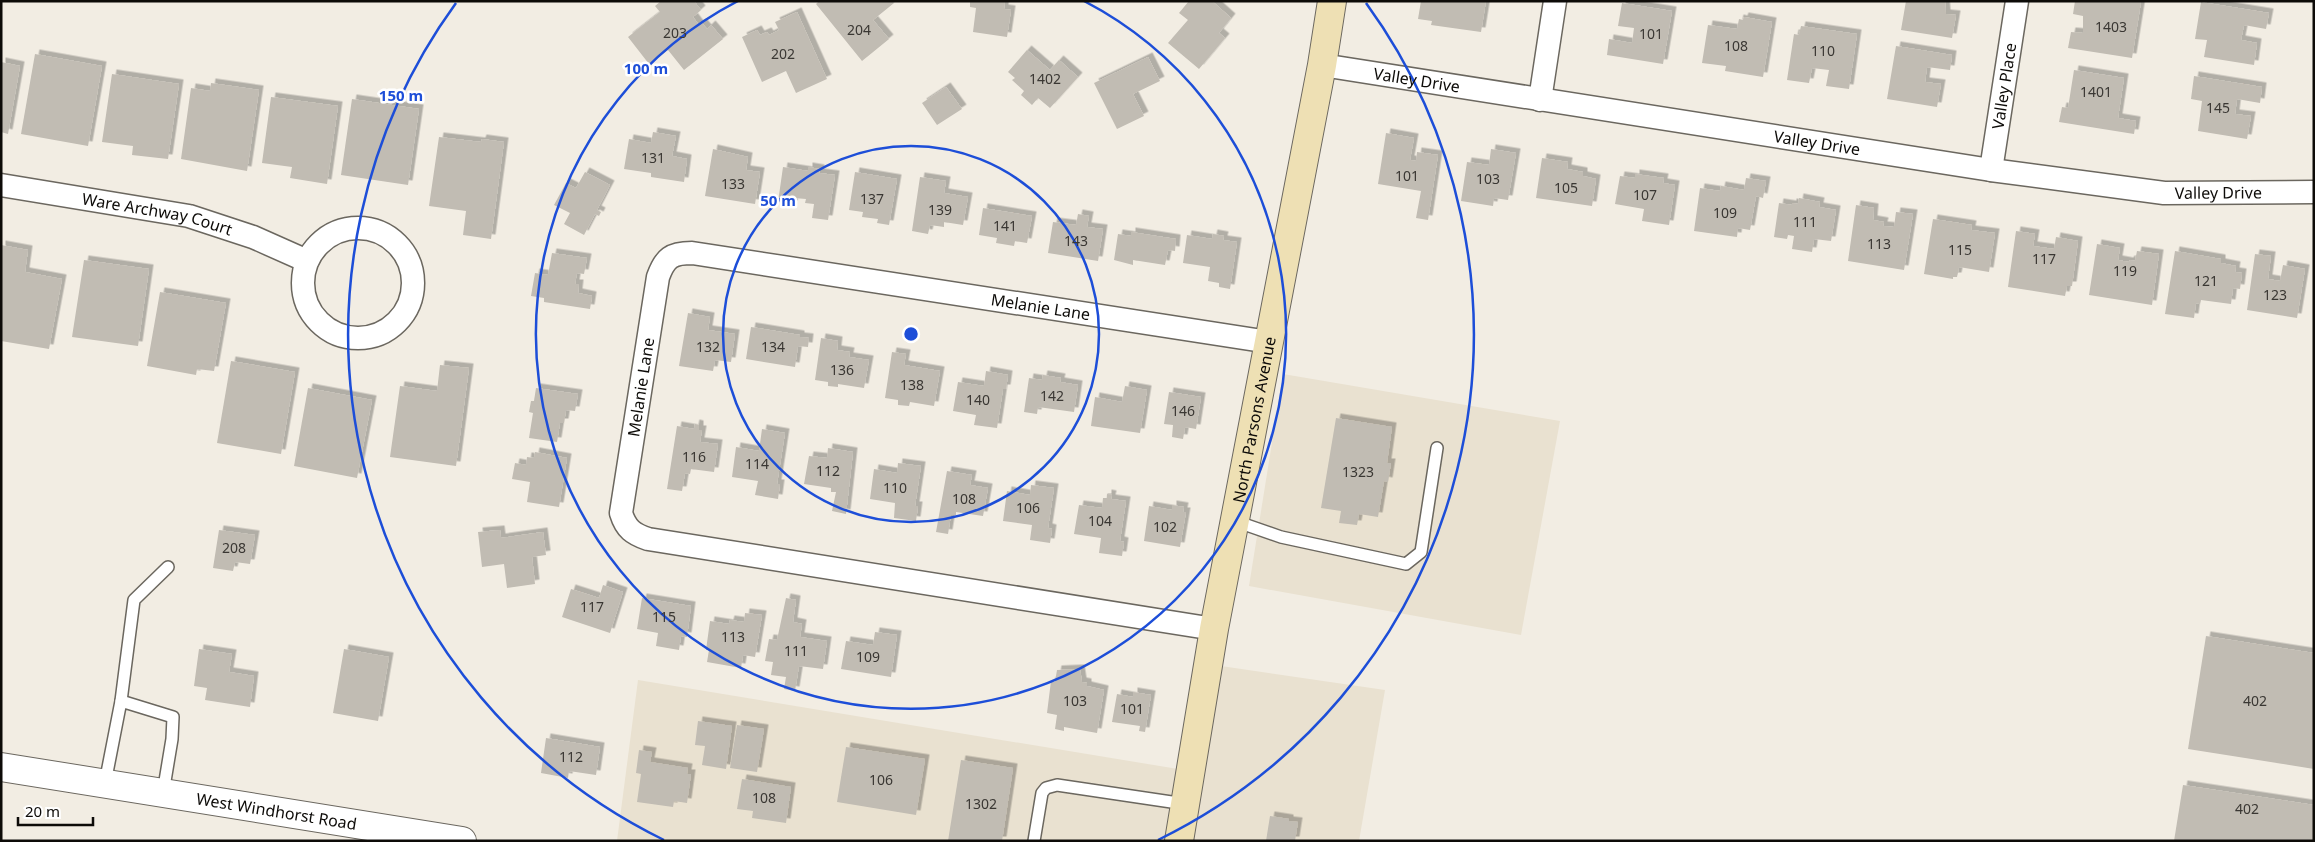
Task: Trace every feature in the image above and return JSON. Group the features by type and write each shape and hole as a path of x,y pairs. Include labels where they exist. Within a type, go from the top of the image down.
{"main road":[{"name":"North Parsons Avenue","path":"1179,841 1214,629 1322,65 1332,1"}],"street":[{"path":"1540,100 1555,1"},
{"name":"Valley Place","path":"1991,170 2017,1"},
{"name":"Valley Drive","path":"1322,65 1991,170 2164,193 2314,192"},
{"name":"Ware Archway Court","path":"1,185 189,216 253,237 308,261"},
{"path":"351,228 370,229 388,236 402,249 411,266 414,284 410,302 402,317 389,329 373,337 355,338 338,334 317,319 311,312 304,296 303,278 308,261 318,245 333,234 351,228"},
{"name":"Melanie Lane","path":"1214,629 658,541 634,535 625,525 621,513 658,278 668,258 679,253 692,253 1269,342"},
{"name":"West Windhorst Road","path":"1,767 462,841"}],"lane":[{"path":"1234,521 1281,537 1406,564 1421,552 1437,448"},
{"path":"105,783 121,701 134,600 168,567"},
{"path":"121,701 174,717 163,793"},
{"path":"1034,841 1042,793 1046,788 1057,785 1185,804"}],"shaded area":[{"path":"1283,374 1560,421 1521,635 1249,586"},
{"path":"1221,666 1385,690 1359,841 1192,841"},
{"path":"638,680 1178,769 1166,841 617,841"}],"building":[{"path":"661,1 694,1 701,10 693,17 699,25 702,23 707,29 711,25 723,39 684,70 668,50 649,64 628,37 660,12 655,6"},
{"path":"819,1 892,1 894,3 873,20 889,39 862,61 816,4"},
{"path":"970,1 1005,1 1004,9 1011,10 1007,37 973,32 976,8 970,7"},
{"path":"1189,1 1212,1 1231,18 1219,33 1225,38 1199,69 1168,43 1188,20 1179,13"},
{"path":"1421,1 1486,1 1481,32 1431,25 1432,21 1418,19"},
{"path":"1906,1 1945,1 1946,14 1956,15 1952,38 1901,30"},
{"path":"2075,1 2141,2 2132,58 2068,48 2071,32 2083,33 2083,16 2073,14"},
{"path":"2201,2 2269,13 2266,29 2244,25 2241,40 2257,43 2254,65 2204,57 2207,40 2195,39"},
{"path":"1622,3 1672,11 1663,64 1607,55 1609,39 1632,43 1634,28 1618,26"},
{"path":"797,12 827,79 796,93 786,71 762,82 742,37 757,30 760,35 767,32 769,35 779,30 775,22"},
{"path":"1744,17 1772,22 1763,77 1725,71 1726,66 1702,63 1708,25 1737,29 1739,19 1743,20"},
{"path":"1801,26 1857,34 1849,89 1826,86 1829,70 1812,68 1809,83 1787,80 1794,34 1799,35"},
{"path":"1896,46 1952,55 1950,70 1927,67 1925,82 1941,84 1937,107 1887,99"},
{"path":"1027,50 1050,70 1059,60 1078,77 1050,108 1038,98 1032,105 1021,95 1024,91 1012,80 1015,78 1008,72"},
{"path":"35,54 102,66 88,146 21,134"},
{"path":"1148,57 1160,81 1133,94 1144,116 1117,129 1094,83"},
{"path":"1,62 20,66 8,134 1,132"},
{"path":"2074,70 2124,78 2118,118 2136,121 2134,134 2059,122 2062,107 2068,108"},
{"path":"112,74 179,84 168,159 132,155 133,146 102,142"},
{"path":"2194,76 2262,87 2260,103 2237,99 2235,114 2251,116 2247,139 2198,131 2202,101 2191,99"},
{"path":"211,83 259,90 247,171 181,159 191,88 210,91"},
{"path":"946,87 962,109 937,125 922,103"},
{"path":"271,97 338,106 327,184 290,178 292,167 262,163"},
{"path":"352,99 419,109 408,185 341,175"},
{"path":"653,132 676,136 672,156 687,159 684,182 651,177 651,173 624,169 629,139 651,143"},
{"path":"1386,133 1414,138 1410,160 1416,161 1417,152 1438,155 1428,220 1416,218 1421,191 1378,184"},
{"path":"439,137 481,142 482,139 504,142 491,239 463,235 466,211 429,206"},
{"path":"713,149 748,157 746,170 760,172 755,204 705,196"},
{"path":"1491,149 1516,153 1508,200 1494,198 1493,206 1461,201 1467,162 1489,165"},
{"path":"1542,158 1568,162 1567,169 1583,172 1583,176 1596,179 1592,206 1536,198"},
{"path":"783,167 808,171 808,167 820,169 819,173 835,175 828,220 812,218 814,204 805,203 806,199 794,198 793,205 778,202"},
{"path":"585,172 610,185 597,210 601,212 599,216 595,214 584,235 564,224 570,213 554,205 566,183 576,188"},
{"path":"855,172 897,179 889,225 877,223 878,219 862,217 863,212 849,210"},
{"path":"1635,174 1664,178 1663,183 1675,185 1669,225 1642,221 1644,209 1615,204 1620,176 1635,178"},
{"path":"920,177 946,181 944,193 968,197 963,225 944,222 944,227 930,225 928,234 912,231"},
{"path":"1746,178 1766,181 1763,198 1756,196 1750,230 1738,228 1737,237 1694,231 1700,188 1720,191 1721,186 1744,190"},
{"path":"1799,198 1820,202 1819,207 1836,210 1831,241 1814,239 1812,252 1792,249 1794,236 1788,235 1787,239 1774,237 1779,203 1798,204"},
{"path":"1856,205 1874,208 1873,220 1884,222 1883,226 1894,227 1896,212 1913,214 1904,270 1848,261"},
{"path":"983,208 1032,216 1027,243 1015,241 1014,246 996,243 997,238 979,235"},
{"path":"1078,214 1089,216 1087,227 1103,229 1098,261 1048,253 1053,222 1076,225"},
{"path":"1933,219 1972,225 1971,230 1995,233 1989,272 1959,267 1957,277 1953,277 1953,279 1924,274"},
{"path":"2016,231 2035,234 2033,246 2054,249 2056,237 2078,241 2072,286 2067,286 2065,296 2008,287"},
{"path":"1131,232 1176,239 1175,251 1168,250 1165,265 1133,260 1133,265 1114,260 1118,234 1131,236"},
{"path":"1213,234 1224,236 1223,240 1237,242 1230,289 1219,287 1219,283 1208,281 1210,267 1183,263 1187,235 1212,239"},
{"path":"2097,244 2120,248 2118,260 2129,262 2130,260 2135,261 2137,251 2159,254 2152,305 2089,295"},
{"path":"1,245 28,250 25,272 62,279 49,349 1,341"},
{"path":"2175,251 2221,259 2221,263 2236,266 2235,272 2242,273 2240,289 2233,288 2231,304 2201,300 2200,304 2196,303 2194,318 2165,314"},
{"path":"552,253 587,258 584,274 577,273 575,284 579,284 578,293 592,296 590,309 544,302 544,298 531,296 535,273 548,275"},
{"path":"2255,254 2271,256 2268,279 2280,281 2283,265 2305,269 2297,318 2247,310"},
{"path":"84,260 149,269 138,346 72,337"},
{"path":"160,292 226,303 214,371 197,369 196,375 147,366"},
{"path":"688,313 710,317 708,330 735,334 731,362 715,360 713,371 679,366"},
{"path":"751,327 809,338 808,347 798,346 795,367 746,359"},
{"path":"821,338 838,341 837,350 850,352 849,357 869,360 864,388 838,384 838,387 828,386 828,382 815,380"},
{"path":"892,352 906,354 904,365 940,371 934,406 910,402 909,406 898,405 898,400 885,398"},
{"path":"231,361 295,372 281,454 217,443"},
{"path":"440,365 469,368 456,466 390,457 400,386 437,391"},
{"path":"986,371 1008,375 1006,389 1003,389 997,428 974,425 976,415 953,411 958,382 984,386"},
{"path":"1043,375 1061,378 1060,382 1078,385 1074,412 1038,407 1037,414 1024,412 1029,378 1042,380"},
{"path":"1125,386 1147,390 1140,433 1091,426 1095,397 1122,402"},
{"path":"308,388 372,400 357,478 294,466"},
{"path":"536,388 578,394 575,411 566,410 564,423 560,423 557,442 529,438 533,413 529,412 531,401 534,401"},
{"path":"1169,392 1201,397 1196,429 1185,427 1183,439 1172,437 1173,425 1164,424"},
{"path":"1336,418 1392,427 1387,463 1391,463 1388,482 1384,481 1378,517 1359,514 1357,525 1339,523 1341,511 1321,508"},
{"path":"695,424 699,425 699,430 702,430 700,442 718,444 714,472 691,469 690,474 685,473 682,491 667,489 677,426 694,429"},
{"path":"762,429 785,433 777,484 780,484 778,499 755,495 758,481 732,477 736,447 759,451"},
{"path":"828,448 853,452 846,514 832,511 836,492 831,492 831,488 804,484 809,456 827,458"},
{"path":"535,452 567,458 559,507 527,502 530,482 512,479 515,463 526,465 527,457 534,458"},
{"path":"898,463 921,466 915,506 918,506 916,521 894,518 895,503 870,499 874,469 897,473"},
{"path":"947,471 972,475 970,485 988,488 983,516 956,512 956,515 951,515 948,534 936,532"},
{"path":"1031,485 1054,488 1048,528 1052,529 1050,543 1030,540 1032,525 1003,521 1007,491 1030,495"},
{"path":"1107,494 1112,495 1111,499 1126,501 1120,541 1124,542 1122,556 1099,553 1101,538 1074,534 1079,505 1102,508 1103,498 1107,498"},
{"path":"1172,505 1184,507 1183,512 1186,512 1180,547 1144,541 1149,506 1172,510"},
{"path":"219,530 255,535 250,564 235,562 233,571 213,568"},
{"path":"500,530 501,538 543,532 546,555 532,557 535,584 507,588 504,564 482,567 478,532"},
{"path":"603,585 623,592 610,633 562,617 571,589 599,598"},
{"path":"642,598 691,606 687,637 681,636 679,650 656,646 658,633 637,629"},
{"path":"786,598 796,600 793,622 802,624 800,637 827,641 823,669 799,666 795,691 784,689 786,677 771,675 773,662 765,661 769,639 777,640"},
{"path":"745,613 762,615 755,657 743,655 741,668 707,662 709,650 706,650 710,621 729,624 730,620 744,622"},
{"path":"875,632 897,635 891,677 841,669 846,641 873,645"},
{"path":"2206,636 2314,653 2314,769 2188,749"},
{"path":"199,649 232,654 229,672 254,676 250,707 205,700 207,688 194,686"},
{"path":"344,649 389,657 378,721 333,713"},
{"path":"1080,669 1082,682 1087,683 1087,686 1104,690 1097,733 1064,727 1064,731 1055,729 1057,715 1047,713 1051,681 1055,682 1057,670"},
{"path":"1133,692 1151,695 1145,732 1139,731 1140,726 1112,722 1117,694 1133,697"},
{"path":"698,721 732,726 726,769 702,765 705,746 695,745"},
{"path":"737,725 764,729 757,772 730,768"},
{"path":"546,738 600,747 596,775 569,771 568,778 541,773"},
{"path":"846,747 925,759 916,815 837,802"},
{"path":"639,750 652,752 650,762 688,768 687,774 691,774 687,803 674,801 673,807 637,802 641,774 636,773"},
{"path":"961,760 1013,768 1002,841 948,841"},
{"path":"742,779 791,787 786,823 752,818 753,811 737,809"},
{"path":"2183,785 2314,805 2314,841 2174,841"},
{"path":"1270,816 1298,822 1295,841 1266,841"}]}
